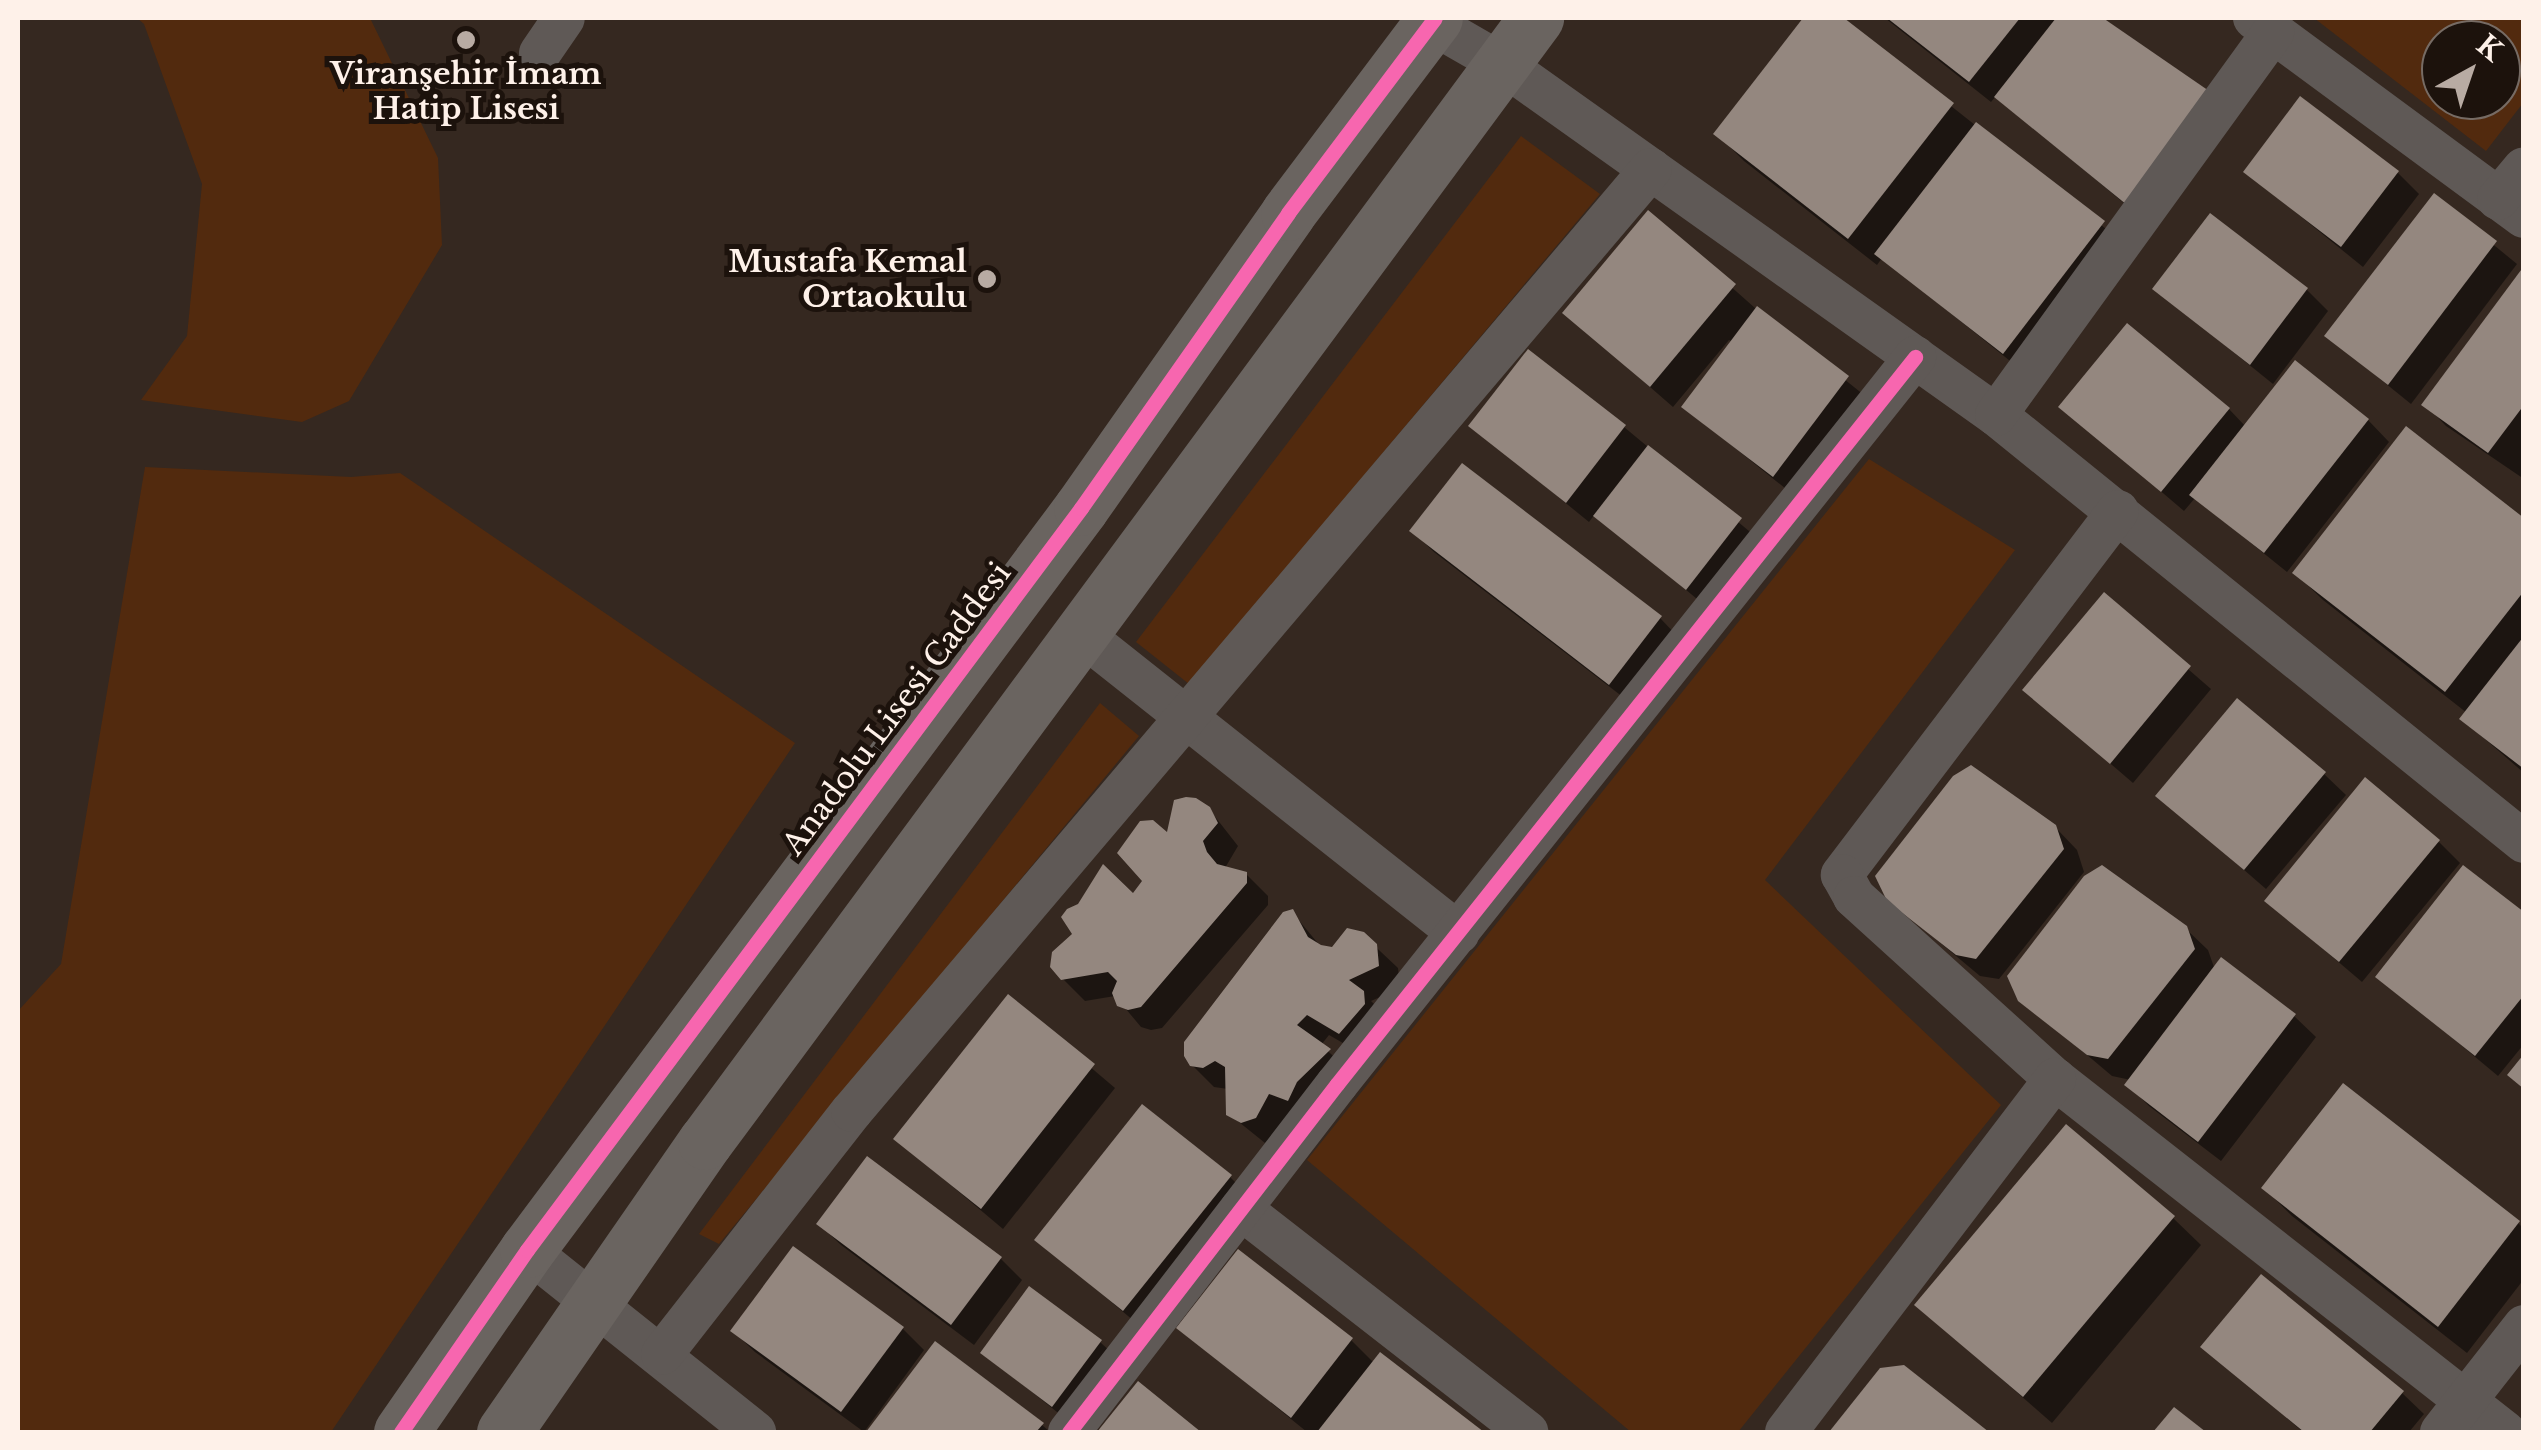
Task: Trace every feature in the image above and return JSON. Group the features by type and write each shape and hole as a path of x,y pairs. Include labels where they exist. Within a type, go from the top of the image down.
{"street":[{"path":"540,53 564,18"},
{"path":"504,1432 595,1306 705,1142 1536,18"},
{"path":"1433,20 1651,169 1996,415 2524,842"},
{"name":"Anadolu Lisesi Caddesi","path":"401,1432 527,1250 1081,508 1288,214 1433,20"},
{"path":"1996,415 2264,25 2515,194"},
{"path":"662,1354 852,1111 1651,169"},
{"path":"1069,1432 1458,933 1916,357"},
{"path":"2118,511 1842,875 1854,898 2055,1079 2453,1417 2505,1432"},
{"path":"1080,633 1458,933"},
{"path":"1786,1432 2055,1079"},
{"path":"1241,1209 1526,1432"},
{"path":"527,1250 755,1432"},
{"path":"2453,1417 2524,1326"}],"shaded area":[{"path":"137,18 370,18 438,158 442,245 349,401 302,422 141,400 187,336 202,184 144,24"},
{"path":"2314,18 2523,18 2521,106 2521,20 2421,20 2421,101"},
{"path":"2446,120 2510,120 2486,151"},
{"path":"1521,136 1600,194 1189,684 1136,642"},
{"path":"1869,459 2015,550 1765,880 2001,1105 1738,1432 1631,1432 1307,1160"},
{"path":"145,467 351,477 400,473 795,743 331,1432 18,1432 18,1011 61,964"},
{"path":"1100,703 1139,736 719,1244 699,1234"}],"building":[{"path":"1803,18 1844,18 1954,103 1848,239 1713,134"},
{"path":"1887,18 2020,18 1969,82"},
{"path":"2056,18 2103,18 2212,93 2127,205 1994,97"},
{"path":"2300,96 2399,171 2341,247 2243,172"},
{"path":"1976,122 2105,221 2003,354 1874,254"},
{"path":"2434,193 2497,241 2388,385 2324,336"},
{"path":"1648,210 1736,284 1650,387 1562,313"},
{"path":"2210,213 2308,288 2250,365 2152,289"},
{"path":"2524,266 2524,405 2488,453 2421,405"},
{"path":"1757,306 1849,376 1773,477 1681,407"},
{"path":"2127,323 2230,408 2161,492 2058,407"},
{"path":"1528,349 1626,425 1566,503 1468,426"},
{"path":"2295,360 2369,419 2264,553 2189,495"},
{"path":"2406,426 2524,518 2524,591 2445,692 2292,573"},
{"path":"1648,445 1742,518 1686,590 1593,516"},
{"path":"1462,463 1662,616 1609,685 1409,531"},
{"path":"2104,592 2191,666 2110,764 2022,690"},
{"path":"2524,636 2524,769 2459,719"},
{"path":"2237,698 2326,772 2244,870 2155,796"},
{"path":"1971,765 2056,825 2064,849 1976,959 1956,955 1887,901 1875,876 1953,776"},
{"path":"2365,777 2440,840 2339,962 2264,901"},
{"path":"1186,797 1210,807 1218,823 1203,841 1207,852 1217,864 1247,872 1247,883 1141,1007 1128,1010 1117,1006 1112,993 1117,981 1108,972 1061,980 1050,967 1052,952 1072,934 1061,917 1078,904 1103,864 1133,893 1142,881 1117,853 1140,821 1153,820 1167,832 1174,800"},
{"path":"2102,865 2187,926 2195,949 2108,1059 2087,1055 2018,1001 2007,976 2084,876"},
{"path":"2463,865 2524,912 2524,995 2475,1056 2375,977"},
{"path":"1293,909 1308,937 1321,945 1332,947 1347,928 1364,932 1377,944 1379,966 1349,980 1364,991 1365,1004 1339,1034 1307,1015 1297,1025 1331,1049 1297,1082 1288,1101 1269,1094 1256,1118 1241,1123 1226,1115 1225,1067 1215,1061 1203,1068 1190,1066 1184,1056 1184,1042 1283,912"},
{"path":"2221,957 2296,1014 2198,1142 2124,1085"},
{"path":"1008,994 1095,1064 981,1209 893,1139"},
{"path":"2524,1054 2524,1089 2507,1075"},
{"path":"2343,1083 2520,1221 2438,1327 2261,1188"},
{"path":"1142,1104 1232,1175 1123,1311 1034,1240"},
{"path":"2066,1124 2175,1216 2023,1397 1914,1305"},
{"path":"867,1156 1002,1257 951,1325 816,1224"},
{"path":"793,1246 904,1327 841,1412 730,1331"},
{"path":"1238,1249 1353,1338 1291,1418 1176,1328"},
{"path":"2261,1274 2404,1391 2370,1432 2304,1432 2200,1347"},
{"path":"1029,1286 1102,1340 1052,1407 980,1353"},
{"path":"935,1341 1044,1423 1036,1432 866,1432"},
{"path":"1380,1352 1484,1432 1317,1432"},
{"path":"1904,1365 1989,1432 1829,1432 1880,1368"},
{"path":"1138,1381 1201,1432 1097,1432"},
{"path":"2174,1407 2206,1432 2153,1432"}],"cycle path":[{"path":"401,1432 527,1250 1081,508 1288,213 1435,18"},
{"path":"1069,1432 1337,1084 1915,357"}],"place":[{"name":"Viranşehir İmam Hatip Lisesi","path":"466,40"},
{"name":"Mustafa Kemal Ortaokulu","path":"987,279"}]}
